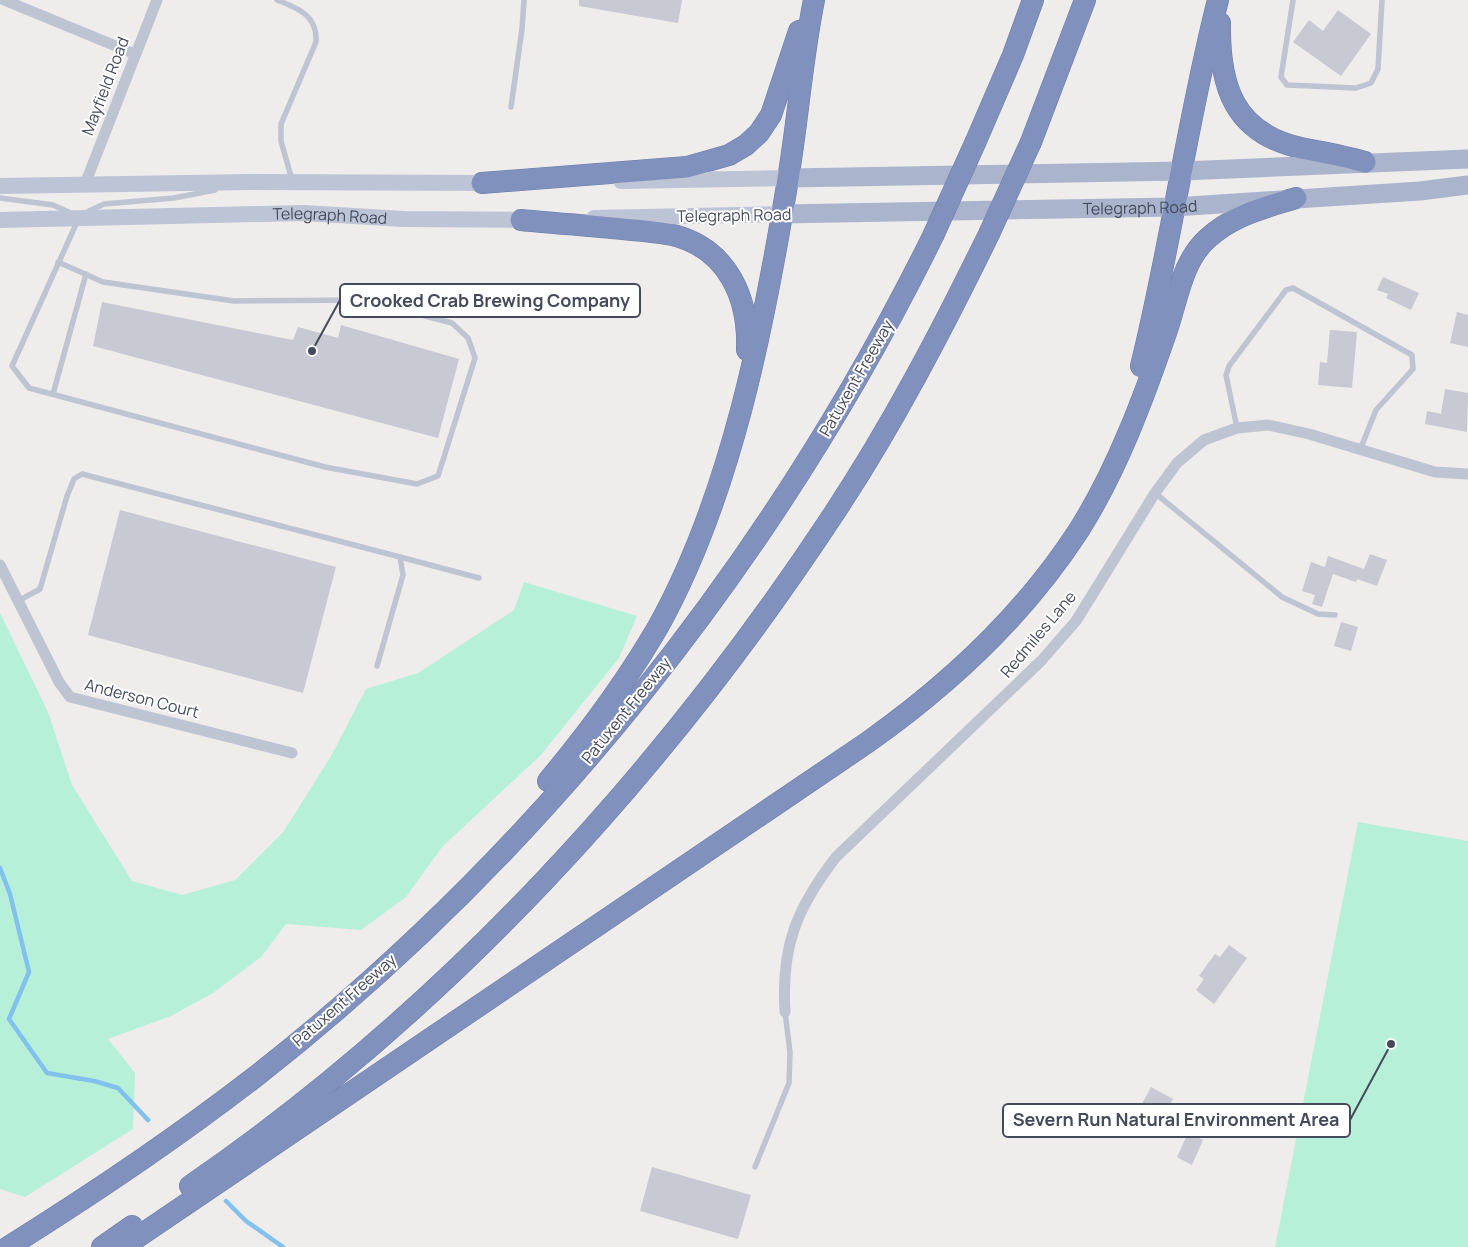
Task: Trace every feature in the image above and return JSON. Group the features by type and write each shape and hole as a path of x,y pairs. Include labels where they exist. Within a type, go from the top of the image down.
{"highway":[{"path":"482,184 687,167 729,155 746,145 759,133 771,115 810,0"},
{"path":"410,943 470,876 586,737 625,681 658,625 704,526 742,405 764,309 789,178 807,34 814,0"},
{"name":"Patuxent Freeway","path":"8,1247 169,1141 256,1076 329,1015 410,943 476,879 598,747 678,646 742,559 833,419 912,279 933,236 1013,55 1033,0"},
{"path":"102,1247 204,1177 284,1116 363,1052 445,978 515,909 640,773 717,678 785,586 834,513 882,435 929,352 989,234 1031,142 1085,0"},
{"path":"1219,0 1222,71 1228,92 1238,112 1252,125 1279,141 1365,162"},
{"path":"1120,451 1151,327 1207,43 1219,0"},
{"path":"123,1247 907,714 982,650 1021,608 1056,563 1104,488 1167,330 1183,276 1194,253 1206,239 1224,224 1244,214 1296,198"},
{"path":"521,220 674,236 694,243 715,258 729,274 739,292 745,309 748,328 742,405"}],"main road":[{"name":"Telegraph Road","path":"0,186 249,182 482,184 1183,171 1468,159"},
{"name":"Telegraph Road","path":"0,220 304,212 403,218 521,220 1174,207 1420,191 1468,185"}],"street":[{"path":"4,0 135,54"},
{"name":"Mayfield Road","path":"85,184 157,0"},
{"name":"Redmiles Lane","path":"785,1012 784,972 792,935 807,897 822,876 836,858 1041,662 1076,621 1155,493 1176,463 1190,450 1211,436 1237,428 1268,425 1288,428 1435,472 1468,474"},
{"name":"Anderson Court","path":"0,565 59,682 70,697 292,753"}],"lane":[{"path":"277,0 310,16 317,31 316,42 281,124 281,141 293,183"},
{"path":"511,107 522,30 524,0"},
{"path":"1292,0 1281,77 1287,85 1356,88 1371,83 1378,69 1382,0"},
{"path":"58,262 103,282 234,301 364,300 452,323 468,338 476,358 438,476 417,484 325,467 29,388 12,366 58,262 79,218 92,208 104,204 174,198 249,182"},
{"path":"0,198 53,205 79,218"},
{"path":"53,394 86,274"},
{"path":"1237,428 1226,375 1229,366 1286,290 1293,288 1412,355 1413,369 1376,410 1360,450"},
{"path":"18,601 40,589 67,496 74,479 82,474 479,578"},
{"path":"1155,493 1282,597 1318,614 1335,615"},
{"path":"377,666 403,575 400,557"},
{"path":"755,1167 789,1083 790,1052 785,1012"}],"green space":[{"path":"524,582 637,616 619,658 541,755 442,847 406,897 361,930 286,924 261,957 213,993 171,1016 108,1039 135,1073 133,1129 25,1197 0,1189 0,613 48,712 72,785 132,881 182,895 235,880 284,831 331,756 366,689 418,673 514,610"},
{"path":"1358,822 1468,841 1468,1247 1275,1247"}],"building":[{"path":"579,0 682,0 678,23 579,6"},
{"path":"1338,10 1371,34 1341,76 1293,42 1309,20 1323,31"},
{"path":"1383,277 1419,293 1411,310 1386,298 1388,294 1377,290"},
{"path":"102,302 293,340 298,327 338,338 341,325 459,359 438,438 93,346"},
{"path":"1457,312 1468,315 1468,347 1450,343"},
{"path":"1330,330 1357,332 1352,388 1318,385 1320,362 1327,363"},
{"path":"1445,389 1468,393 1467,432 1425,424 1427,411 1441,414"},
{"path":"120,510 336,567 303,693 88,635"},
{"path":"1370,554 1387,560 1377,586 1357,579 1356,582 1333,574 1322,607 1312,604 1315,595 1302,591 1311,562 1325,567 1328,556 1364,569"},
{"path":"1341,622 1358,627 1351,651 1334,646"},
{"path":"1229,945 1247,958 1214,1004 1196,990 1204,979 1199,976 1215,954 1220,957"},
{"path":"1151,1087 1173,1099 1153,1134 1132,1122"},
{"path":"1188,1133 1203,1140 1192,1165 1177,1157"},
{"path":"652,1167 751,1195 738,1239 640,1211"}],"waterway":[{"path":"0,868 10,894 29,972 9,1019 47,1073 94,1081 118,1088 148,1120"},
{"path":"226,1201 246,1221 283,1247"}],"place":[{"name":"Crooked Crab Brewing Company","path":"312,351"},
{"name":"Severn Run Natural Environment Area","path":"1391,1044"}]}
